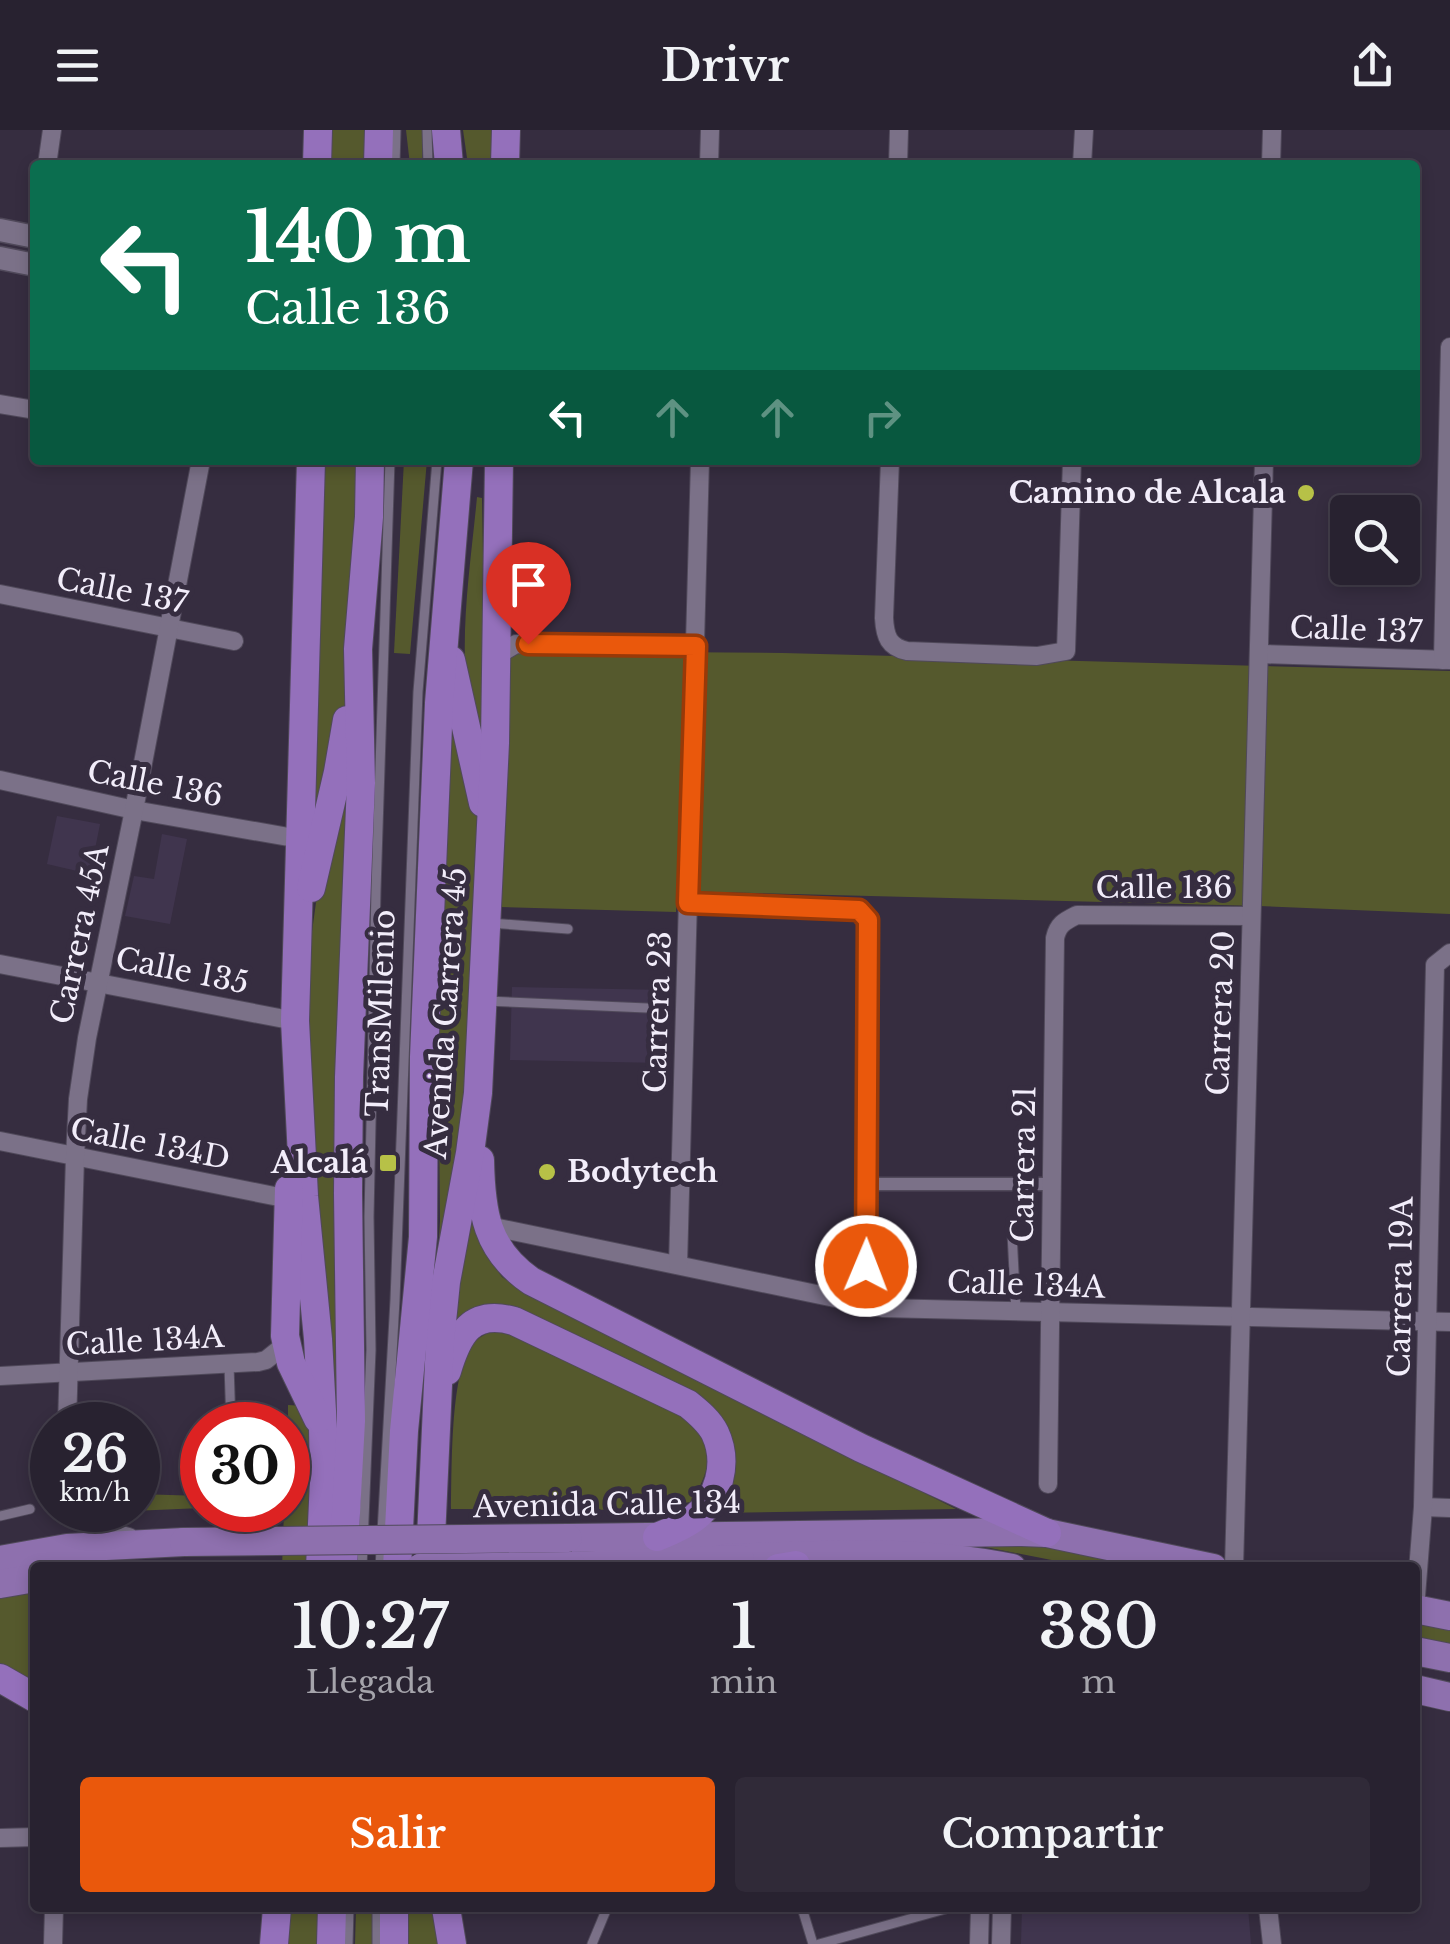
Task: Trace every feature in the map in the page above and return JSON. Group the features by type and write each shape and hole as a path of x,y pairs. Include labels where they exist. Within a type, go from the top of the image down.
{"highway":[{"path":"317,160 318,130"},
{"path":"378,160 379,130"},
{"path":"446,130 449,160"},
{"path":"505,160 506,130"},
{"path":"306,465 295,1021 323,1430 320,1562"},
{"path":"343,1562 351,1421 348,1173 361,783 358,649 370,465"},
{"name":"Avenida Carrera 45","path":"397,1562 404,1431 423,1237 424,1058 439,703 460,465"},
{"name":"Avenida Carrera 45","path":"430,1562 440,1341 446,1282 478,1093 484,1001 503,643 499,465"},
{"path":"445,620 490,844"},
{"path":"296,974 338,772 358,649"},
{"path":"296,1055 284,1328 292,1364 323,1430"},
{"path":"478,1093 484,1210 502,1257 512,1268 860,1448 1046,1533"},
{"path":"438,1401 459,1339 480,1320 498,1316 688,1404 714,1431 722,1452 721,1473 713,1498 696,1518 657,1537"},
{"path":"0,1678 30,1695"},
{"path":"274,1944 277,1912"},
{"path":"331,1944 332,1912"},
{"path":"394,1912 394,1944"},
{"path":"447,1912 452,1944"},
{"path":"460,1944 463,1912"}],"main road":[{"path":"0,230 30,236"},
{"path":"0,258 30,264"},
{"name":"Avenida Calle 134","path":"503,1562 572,1557 657,1537 1046,1533 1184,1562"},
{"name":"Avenida Calle 134","path":"0,1560 67,1548 184,1542 762,1562"},
{"path":"725,1558 868,1555 986,1562"},
{"path":"0,1584 30,1579"},
{"path":"1420,1610 1450,1616"},
{"path":"1420,1652 1450,1659"},
{"path":"1420,1690 1450,1697"}],"street":[{"path":"49,160 52,130"},
{"path":"708,160 710,130"},
{"path":"898,160 899,130"},
{"path":"1082,160 1084,130"},
{"path":"1271,160 1272,130"},
{"path":"1447,660 1450,347"},
{"path":"0,404 30,409"},
{"name":"Carrera 45A","path":"68,1402 78,1099 97,982 200,465"},
{"name":"Carrera 23","path":"678,1266 700,465"},
{"path":"890,465 884,618 889,642 908,651 1036,656 1066,651 1072,465"},
{"name":"Carrera 20","path":"1234,1562 1264,465"},
{"name":"Calle 137","path":"0,594 234,640"},
{"path":"503,643 696,646"},
{"name":"Calle 137","path":"1260,654 1447,660"},
{"name":"Calle 136","path":"0,780 134,810 300,839"},
{"path":"688,903 859,910 868,920 866,1306"},
{"name":"Calle 136","path":"1077,915 1251,916"},
{"name":"Carrera 21","path":"1048,1484 1055,938 1062,922 1077,915"},
{"name":"Carrera 19A","path":"1419,1562 1427,1322 1440,1142 1435,965 1450,952"},
{"name":"Calle 135","path":"0,964 295,1021"},
{"name":"Calle 134D","path":"0,1142 289,1199"},
{"path":"867,1184 1051,1184"},
{"name":"Calle 134A","path":"489,1226 883,1308 1450,1322"},
{"name":"Calle 134A","path":"0,1376 229,1365 266,1360 286,1344"},
{"path":"1423,1507 1450,1508"},
{"path":"110,1532 184,1542"},
{"path":"0,1838 30,1837"},
{"path":"53,1944 54,1912"},
{"path":"979,1944 980,1912"},
{"path":"1001,1944 1002,1912"},
{"path":"1268,1912 1272,1944"}],"lane":[{"path":"395,160 396,130"},
{"path":"427,130 428,160"},
{"name":"TransMilenio","path":"362,1562 371,1350 369,1217 390,465"},
{"name":"TransMilenio","path":"380,1562 395,1300 418,692 437,465"},
{"path":"487,923 568,928"},
{"path":"484,1001 647,1008"},
{"path":"1012,1234 1016,1312"},
{"path":"229,1365 230,1402"},
{"path":"0,1516 30,1510"},
{"path":"348,1944 350,1912"},
{"path":"377,1912 378,1944"},
{"path":"592,1944 605,1912"},
{"path":"804,1912 816,1944 934,1912"},
{"path":"905,1912 908,1919"}],"shaded area":[{"path":"57,816 100,824 90,874 47,864"},
{"path":"162,834 187,839 170,924 125,916 134,876 154,879"},
{"path":"512,987 665,990 663,1063 510,1060"},
{"path":"1022,1912 1248,1912 1251,1944 1021,1944"}],"green space":[{"path":"323,130 367,130 366,160 323,160"},
{"path":"406,130 423,130 422,160 409,160"},
{"path":"463,130 497,130 497,160 467,160"},
{"path":"317,465 360,465 346,701 313,821"},
{"path":"404,465 427,465 410,654 394,653"},
{"path":"477,497 482,498 487,586 487,768 470,711 465,668 467,594"},
{"path":"511,651 783,653 1450,671 1450,914 677,891 676,912 499,907"},
{"path":"451,733 470,784 483,838 471,1082 438,1258 438,1021"},
{"path":"349,762 334,1269 339,1404 330,1403 309,1164 307,968 318,888"},
{"path":"474,1198 495,1267 517,1287 956,1509 714,1513 727,1441 517,1311 452,1325"},
{"path":"497,1329 520,1332 685,1418 702,1437 707,1454 703,1479 690,1502 652,1510 451,1509 459,1379 471,1346"},
{"path":"310,1419 310,1562 282,1562 283,1532 310,1532"},
{"path":"160,1495 180,1495 180,1509 160,1510"},
{"path":"1006,1537 1153,1562 1062,1562 970,1544"},
{"path":"30,1588 30,1686 0,1670 0,1593"},
{"path":"1420,1616 1450,1622 1450,1645 1420,1639"},
{"path":"285,1912 321,1912 320,1944 283,1944"},
{"path":"356,1912 375,1912 374,1944 355,1944"},
{"path":"406,1912 437,1912 441,1944 405,1944"}],"place":[{"name":"Camino de Alcala","path":"1306,493"},
{"name":"Alcalá","path":"388,1163"},
{"name":"Bodytech","path":"547,1172"}],"route":[{"path":"528,644 696,646 688,903 859,910 868,920 866,1266"}]}
